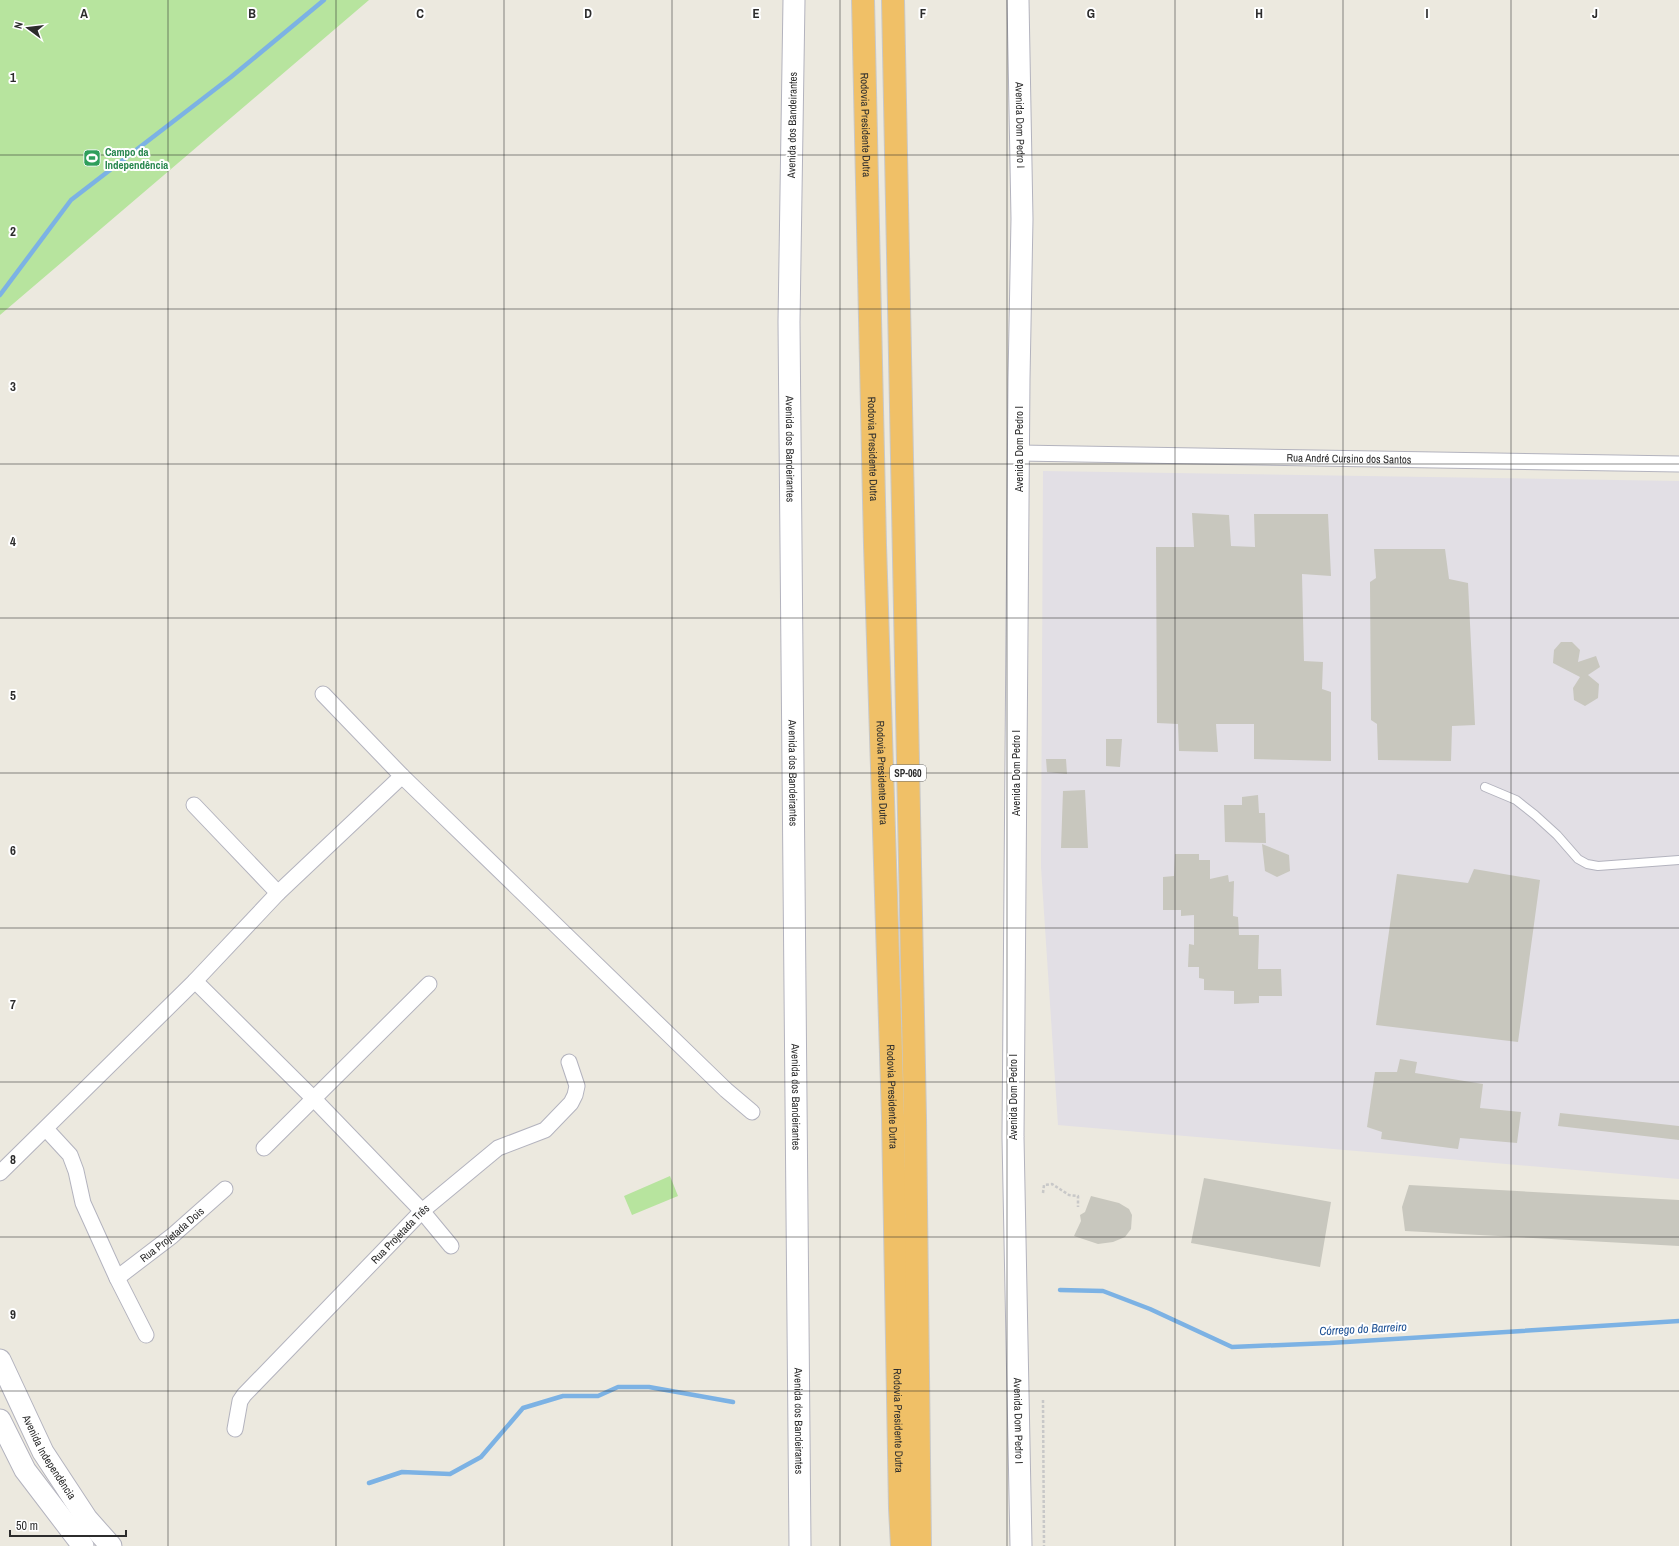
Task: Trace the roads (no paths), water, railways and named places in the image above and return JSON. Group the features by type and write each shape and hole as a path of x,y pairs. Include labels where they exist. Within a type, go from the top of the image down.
{"highway":[{"name":"Rodovia Presidente Dutra","path":"863,0 876,553 893,1109 900,1508 902,1546"},
{"name":"Rodovia Presidente Dutra","path":"893,0 915,1118 920,1546"}],"main road":[{"name":"Avenida dos Bandeirantes","path":"794,0 789,330 800,1546"},
{"name":"Avenida Dom Pedro I","path":"1018,0 1022,219 1019,380 1020,453 1013,1137 1020,1546"},
{"name":"Avenida Independência","path":"0,1360 43,1452 87,1520 111,1546"},
{"path":"0,1420 25,1470 83,1546"}],"street":[{"name":"Rua André Cursino dos Santos","path":"1020,453 1679,464"},
{"path":"323,694 402,776 726,1090 752,1112"},
{"path":"0,1173 195,982 278,893 402,776"},
{"path":"194,806 278,893"},
{"path":"195,982 313,1098 422,1211 451,1246"},
{"path":"264,1148 429,984"},
{"name":"Rua Projetada Três","path":"235,1429 240,1401 244,1395 422,1211 498,1148 545,1130 571,1103 577,1086 569,1062"},
{"path":"46,1129 70,1155 76,1171 83,1203 117,1278 146,1335"},
{"name":"Rua Projetada Dois","path":"117,1278 172,1236 225,1189"}],"lane":[{"path":"1485,787 1516,800 1557,835 1578,859 1587,864 1598,866 1679,860"}],"waterway":[{"path":"0,295 71,200 231,77 324,0"},
{"name":"Córrego do Barreiro","path":"1060,1290 1103,1291 1150,1309 1232,1347 1330,1343 1679,1321"},
{"name":"Córrego do Barreiro","path":"369,1483 402,1472 450,1474 481,1457 523,1408 563,1396 598,1396 618,1387 649,1387 733,1402"}],"place":[{"name":"Campo da Independência","path":"92,158"}]}
